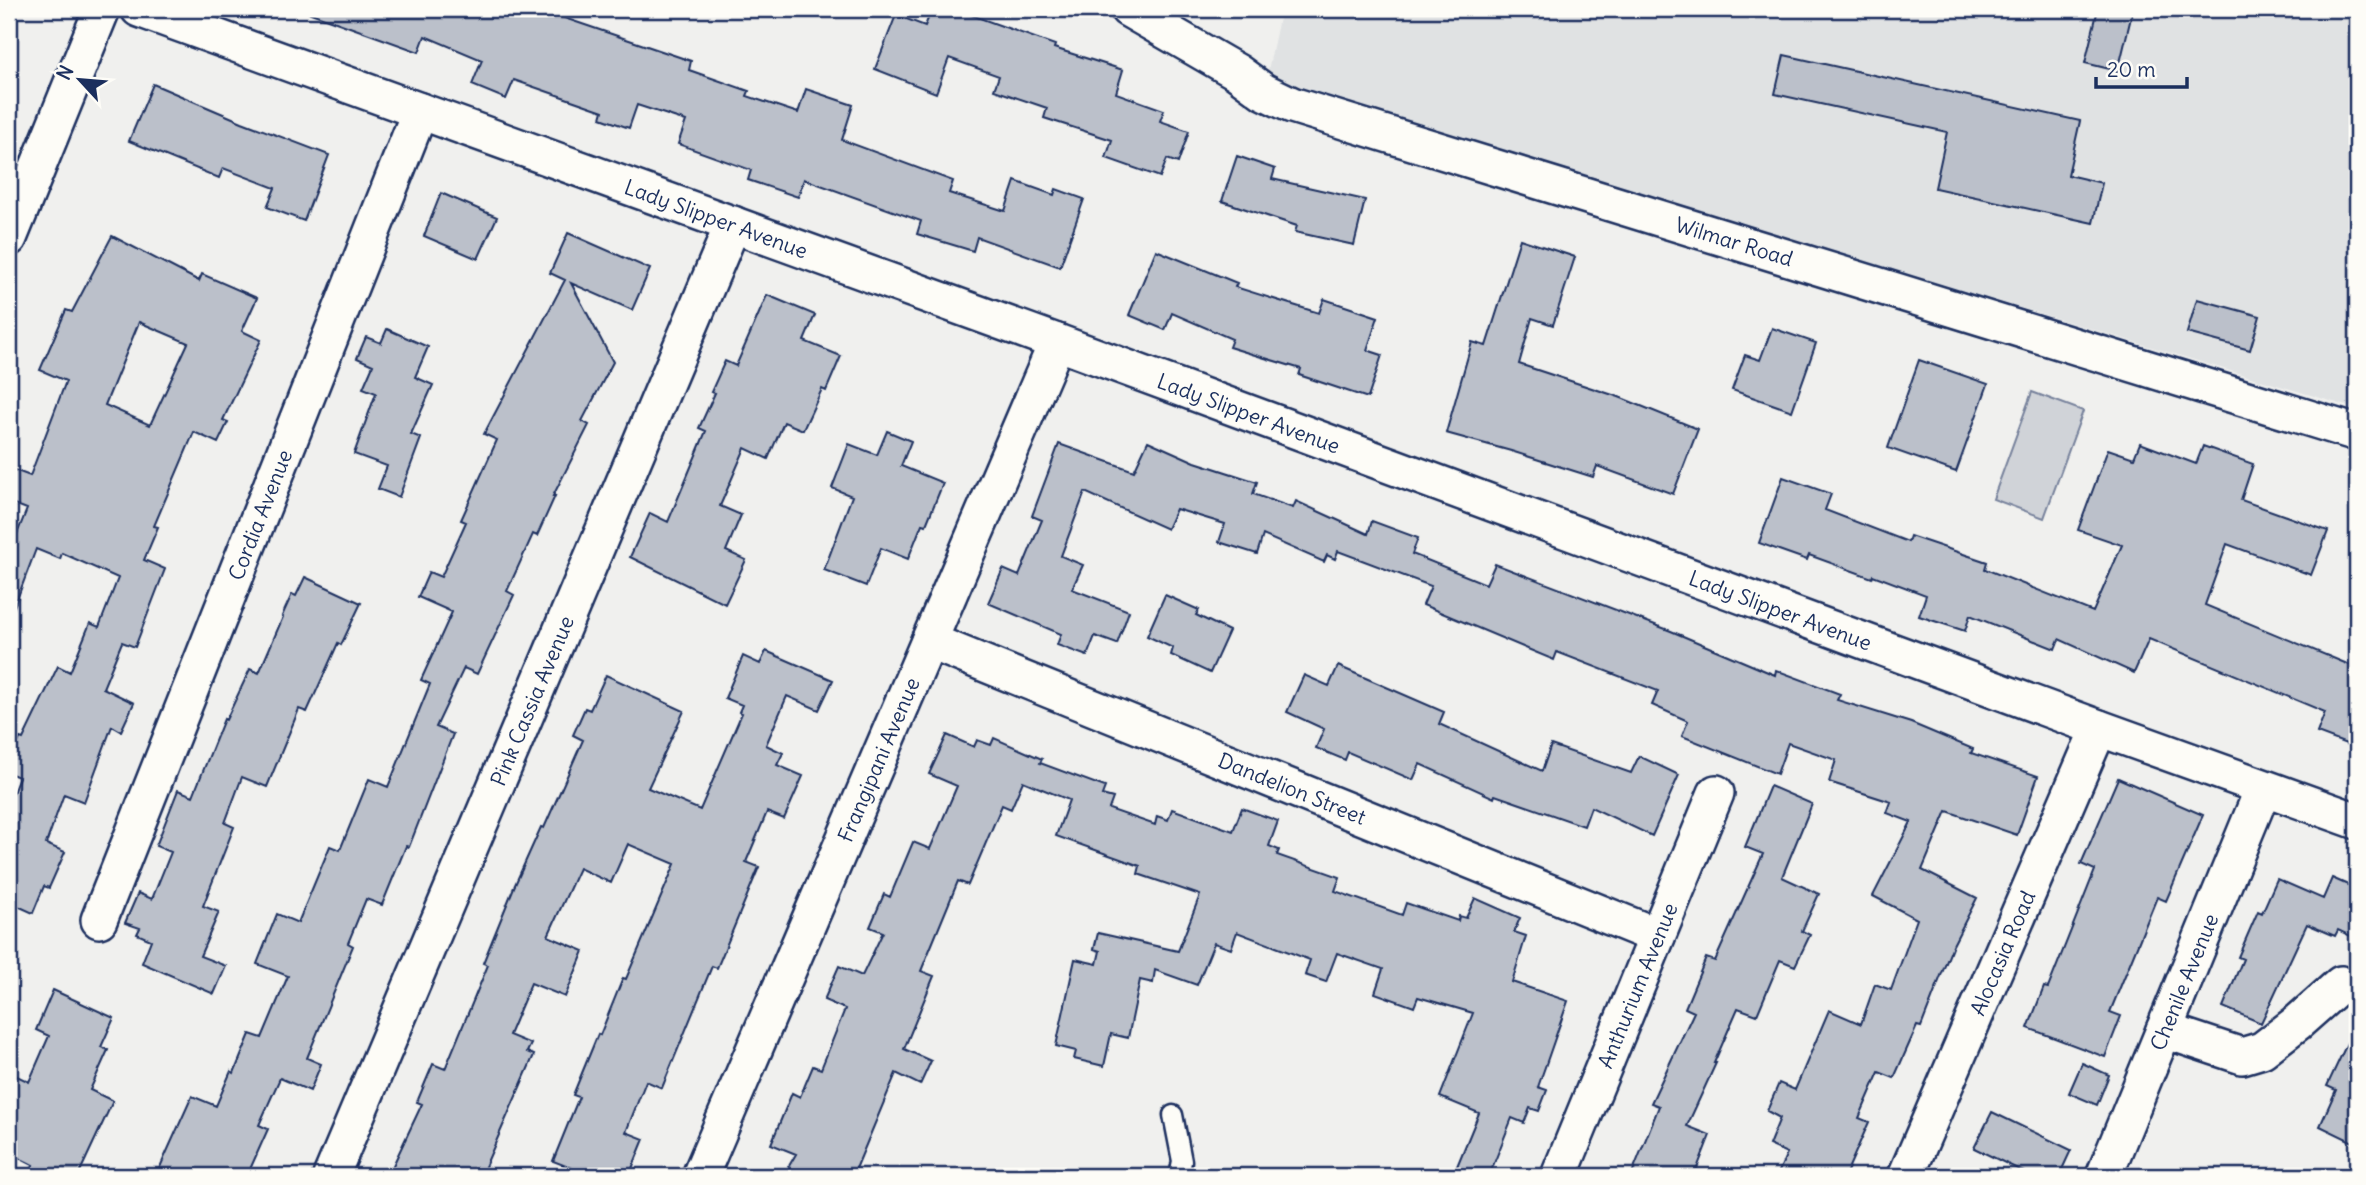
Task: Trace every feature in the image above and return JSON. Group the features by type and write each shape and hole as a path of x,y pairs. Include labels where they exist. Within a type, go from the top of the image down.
{"street":[{"path":"9,238 102,9"},
{"name":"Lady Slipper Avenue","path":"139,9 1057,342 2263,789 2357,821"},
{"name":"Wilmar Road","path":"1128,9 1292,106 2357,433"},
{"name":"Cordia Avenue","path":"99,920 420,111"},
{"name":"Pink Cassia Avenue","path":"331,1176 733,224"},
{"name":"Frangipani Avenue","path":"700,1176 1057,342"},
{"name":"Dandelion Street","path":"929,641 1657,936"},
{"name":"Alocasia Road","path":"1906,1176 2099,728"},
{"name":"Chenile Avenue","path":"2104,1176 2263,789"},
{"name":"Anthurium Avenue","path":"1559,1176 1716,793"},
{"path":"2164,1030 2242,1055 2262,1050 2341,984"}],"lane":[{"path":"1172,1115 1182,1161 1179,1176"}],"shaded area":[{"path":"1281,9 2357,9 2357,409 1330,100 1267,75"},
{"path":"2032,392 2083,411 2044,518 1993,499"}],"building":[{"path":"308,9 538,9 691,61 689,70 749,91 747,96 798,113 806,89 853,105 842,140 953,181 949,193 1005,211 1015,181 1054,195 1056,189 1084,199 1060,267 977,237 973,251 917,234 921,221 804,179 798,197 748,180 751,170 678,144 686,121 637,105 629,128 601,118 603,111 514,80 506,99 472,85 482,60 425,36 419,52 308,12"},
{"path":"932,9 973,9 971,15 1055,45 1054,48 1123,70 1116,93 1164,110 1160,121 1189,131 1178,163 1167,159 1160,177 1106,158 1112,140 1044,118 1047,108 994,90 999,76 949,58 936,93 875,69 896,15 925,26"},
{"path":"2098,9 2133,9 2118,71 2085,63"},
{"path":"1784,55 2080,121 2068,175 2102,183 2093,223 1935,188 1947,132 1775,94"},
{"path":"153,84 329,155 304,221 267,207 275,188 223,168 219,178 129,141"},
{"path":"1237,156 1275,169 1272,179 1365,200 1354,245 1295,232 1297,226 1222,201"},
{"path":"441,193 497,217 478,259 424,236"},
{"path":"568,233 650,269 632,310 571,283 613,362 582,421 589,425 553,496 537,536 533,534 507,591 514,595 477,674 464,668 436,727 453,734 409,847 406,846 382,905 366,899 348,943 353,946 307,1058 321,1064 310,1091 280,1078 259,1125 268,1129 247,1176 156,1176 192,1096 216,1106 231,1071 234,1073 250,1034 262,1038 288,976 257,964 277,914 298,923 330,846 340,850 369,779 388,787 430,684 421,680 452,612 418,597 429,572 441,577 466,522 461,520 497,440 484,434 565,280 550,273"},
{"path":"112,236 199,281 202,274 257,298 242,331 261,340 223,420 228,422 218,443 194,432 154,526 158,527 144,560 165,569 135,647 122,642 103,688 134,703 121,731 112,726 84,802 64,794 46,844 65,852 49,888 44,886 33,913 9,902 9,804 19,777 9,773 9,766 20,738 23,739 58,666 70,672 90,623 99,627 118,578 62,553 60,559 36,549 11,615 9,614 9,554 27,509 9,502 9,468 30,476 66,381 40,370 66,310 72,312","holes":["139,322 188,343 150,425 105,405"]},
{"path":"1520,239 1575,257 1553,325 1532,318 1519,364 1619,397 1698,429 1673,494 1597,466 1593,477 1446,433 1472,342 1486,346"},
{"path":"1156,250 1237,283 1235,287 1319,313 1324,299 1378,317 1367,350 1382,355 1368,398 1299,375 1301,369 1229,347 1232,339 1172,313 1165,330 1129,315"},
{"path":"767,295 815,315 804,341 841,356 826,391 822,389 803,430 784,422 768,459 745,448 720,506 741,515 726,551 746,560 725,604 630,557 650,513 668,522 706,431 699,428 715,393 711,392 725,361 736,366"},
{"path":"2197,299 2260,316 2250,350 2187,333"},
{"path":"1772,328 1816,343 1792,411 1732,390 1745,355 1760,360"},
{"path":"387,329 428,347 415,377 433,385 411,434 421,438 399,497 378,489 387,466 354,454 376,393 363,388 373,365 357,358 366,337 381,343"},
{"path":"1919,360 1988,384 1956,472 1888,448"},
{"path":"887,431 911,441 901,466 943,483 926,525 922,524 908,559 881,548 866,586 824,570 852,496 832,488 849,444 877,455"},
{"path":"1148,441 1195,462 1257,482 1253,494 1293,508 1296,501 1368,534 1372,521 1418,538 1412,554 1486,584 1495,564 1671,631 1775,675 1776,670 1840,694 1837,700 1911,723 1973,749 1971,753 2038,776 2017,835 1947,811 1922,870 1977,898 1953,945 1921,1027 1917,1026 1894,1078 1879,1072 1859,1118 1869,1122 1845,1176 1777,1176 1787,1153 1769,1145 1780,1118 1767,1111 1779,1083 1795,1090 1829,1010 1861,1024 1875,984 1891,990 1917,919 1873,896 1911,822 1887,813 1891,802 1829,782 1836,760 1788,743 1777,774 1682,736 1688,721 1652,705 1658,691 1557,652 1554,660 1423,605 1431,586 1338,551 1335,559 1327,555 1324,562 1263,535 1257,554 1219,542 1225,524 1176,509 1167,529 1085,492 1061,556 1083,565 1072,589 1129,611 1117,644 1095,636 1087,656 1057,645 1061,634 988,603 1003,569 1019,576 1042,520 1032,516 1059,444 1134,471"},
{"path":"2140,443 2196,464 2203,446 2253,464 2241,500 2328,531 2311,575 2227,544 2205,605 2357,668 2357,748 2317,733 2325,712 2149,639 2134,673 2059,639 2055,649 1970,615 1965,631 1919,616 1926,595 1809,555 1807,560 1759,543 1783,477 1831,494 1825,510 1908,542 1910,536 1987,562 1985,569 2093,612 2122,545 2078,530 2108,449 2134,458"},
{"path":"305,577 361,603 341,645 338,643 307,712 299,709 267,787 242,777 225,823 234,827 203,906 219,912 200,956 226,966 214,994 142,963 151,940 137,934 140,928 125,923 138,893 152,899 171,852 156,846 178,790 193,796 224,719 226,720 250,669 259,673 292,594 296,596"},
{"path":"1165,595 1199,610 1196,615 1229,631 1210,673 1171,655 1173,648 1147,636"},
{"path":"766,651 833,680 819,710 787,696 766,745 783,753 777,765 803,776 784,819 767,812 746,862 759,867 717,968 712,966 662,1088 646,1081 626,1132 644,1139 629,1176 592,1176 553,1161 579,1097 573,1095 598,1034 600,1035 623,978 626,979 675,864 628,844 611,883 579,868 548,936 584,951 565,997 531,983 509,1035 531,1044 527,1052 534,1055 481,1176 388,1176 422,1104 417,1102 433,1064 445,1069 488,965 483,963 514,887 583,740 573,735 585,708 590,710 606,675 684,711 648,788 700,810 742,713 739,712 742,705 725,698 743,656 760,664"},
{"path":"1338,666 1444,712 1439,724 1542,771 1551,745 1631,773 1639,756 1679,775 1652,836 1591,807 1584,826 1495,795 1494,798 1420,764 1413,780 1348,752 1345,760 1316,748 1324,729 1287,712 1304,675 1329,686"},
{"path":"947,735 974,747 977,740 991,745 994,738 1042,759 1040,763 1105,787 1102,795 1113,798 1109,809 1155,825 1157,816 1168,820 1172,809 1233,831 1242,808 1278,821 1269,846 1279,850 1277,855 1340,877 1335,891 1402,915 1406,903 1458,921 1459,916 1466,918 1475,898 1520,918 1514,932 1526,936 1512,982 1568,1001 1538,1087 1547,1090 1539,1111 1530,1108 1524,1123 1512,1118 1489,1176 1453,1176 1479,1113 1440,1097 1473,1013 1418,997 1414,1007 1375,993 1383,969 1337,953 1326,982 1305,975 1310,960 1237,932 1231,949 1214,943 1197,985 1155,970 1153,983 1140,980 1128,1038 1111,1034 1104,1066 1074,1059 1076,1051 1056,1046 1075,959 1097,964 1100,951 1094,949 1098,933 1178,951 1200,895 1138,874 1140,866 1056,836 1069,800 1023,781 1011,809 1002,805 968,885 958,881 921,971 934,976 904,1049 931,1061 920,1085 896,1073 853,1176 783,1176 796,1154 771,1144 792,1093 800,1097 813,1066 821,1069 845,1009 824,1000 839,966 862,976 883,932 870,927 884,894 890,897 913,842 930,849 957,786 929,774"},
{"path":"2118,778 2203,815 2166,901 2157,897 2110,1012 2121,1016 2105,1057 2028,1028 2044,987 2048,988 2095,870 2081,864"},
{"path":"1770,786 1812,804 1782,877 1819,894 1802,931 1810,935 1795,966 1780,960 1757,1015 1738,1008 1687,1126 1710,1135 1694,1176 1631,1176 1659,1106 1651,1103 1694,1012 1685,1008 1706,958 1715,961 1763,854 1745,847"},
{"path":"2332,878 2357,889 2357,939 2338,930 2335,936 2307,924 2261,1023 2223,1007 2243,959 2238,957 2258,911 2262,913 2277,879 2323,899"},
{"path":"53,990 114,1018 101,1047 108,1050 90,1090 113,1101 78,1176 46,1176 31,1169 33,1165 9,1153 9,1072 29,1082 49,1036 36,1030"},
{"path":"2357,1022 2357,1144 2320,1126 2336,1090 2327,1086"},
{"path":"2082,1063 2109,1075 2097,1105 2069,1093"},
{"path":"1992,1112 2071,1150 2059,1176 2032,1176 1974,1148"}]}
